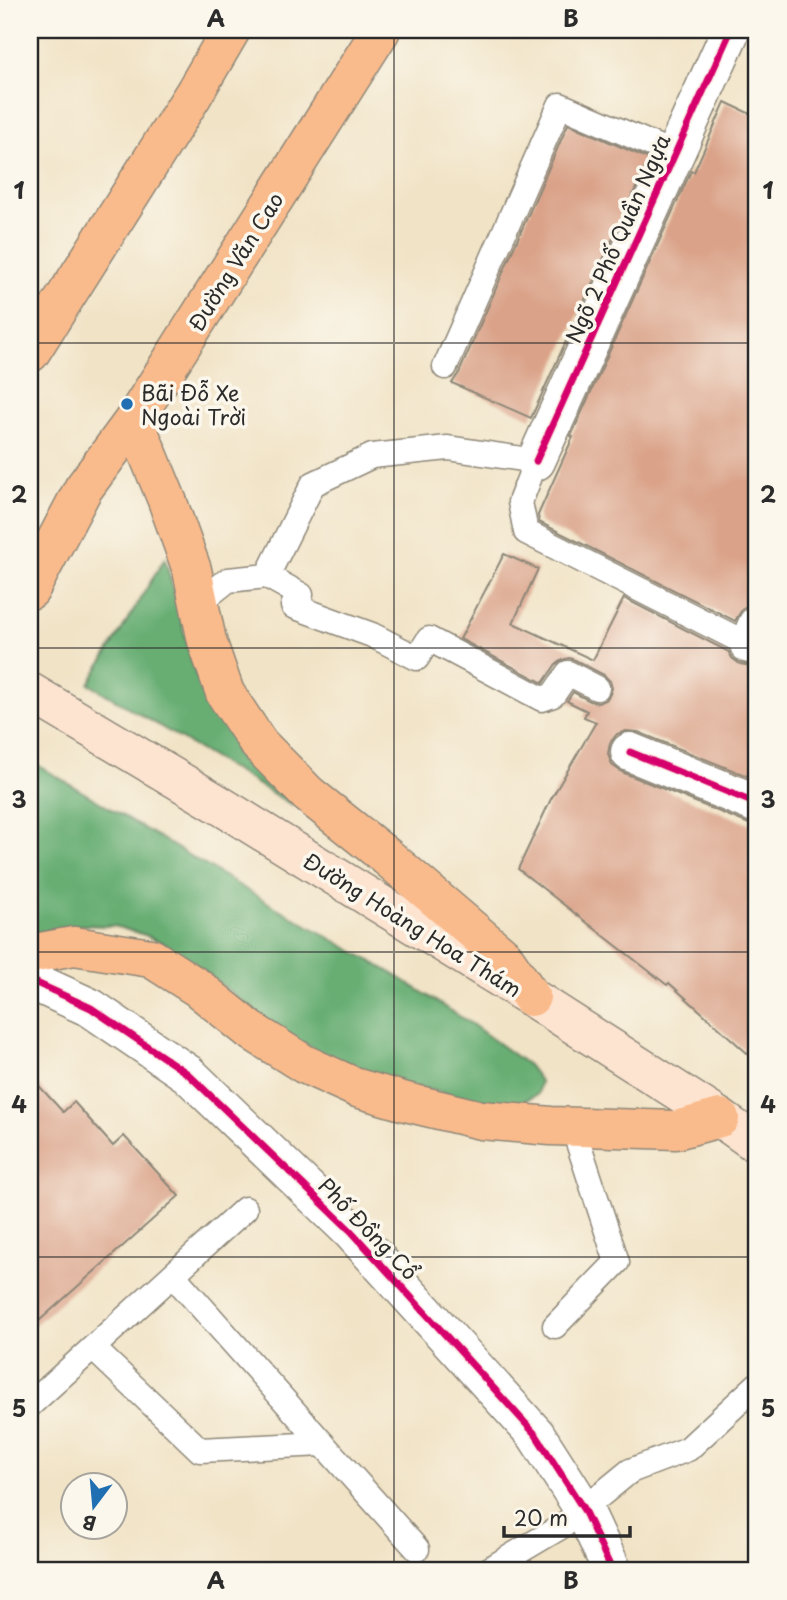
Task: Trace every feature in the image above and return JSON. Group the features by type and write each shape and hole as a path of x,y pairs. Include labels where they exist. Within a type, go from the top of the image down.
{"main road":[{"path":"30,354 231,30"},
{"name":"Đường Văn Cao","path":"30,542 83,489 134,420 381,30"},
{"path":"134,420 192,570 208,641 225,693 259,744 308,794 503,956 531,997"},
{"name":"Đường Văn Cao","path":"30,590 83,489"},
{"name":"Đường Hoàng Hoa Thám","path":"30,692 230,811 745,1131"},
{"path":"30,954 74,946 151,958 198,988 250,1030 304,1064 357,1088 406,1102 481,1120 573,1127 745,1131"}],"street":[{"name":"Ngõ 2 Phố Quần Ngựa","path":"536,461 731,30"},
{"path":"630,752 757,804"},
{"name":"Phố Đồng Cổ","path":"30,980 91,1008 188,1074 351,1231 536,1435 584,1510 612,1570"}],"lane":[{"path":"444,367 560,106 674,154"},
{"path":"267,576 313,484 372,456 448,448 536,461 520,502 526,532 754,640"},
{"path":"199,603 228,580 267,576 301,595 293,606 372,635 417,658 429,639 542,699 553,695 568,673 597,688"},
{"path":"555,1325 617,1262 573,1127"},
{"path":"30,1405 244,1209"},
{"path":"173,1275 417,1549"},
{"path":"93,1348 200,1450 323,1444"},
{"path":"488,1570 564,1525 630,1471 688,1449 757,1385"}],"green space":[{"path":"165,558 194,670 208,702 231,732 292,796 292,805 89,684"},
{"path":"31,761 397,976 473,1025 528,1065 540,1081 538,1094 524,1101 501,1103 388,1081 347,1067 273,1026 204,971 166,944 145,935 114,926 78,925 30,934"}],"building":[{"path":"725,102 757,117 757,604 743,608 735,621 539,522 538,515 573,437 571,436"},
{"path":"568,124 649,159 531,418 452,383 459,373"},
{"path":"504,554 538,569 513,623 593,660 624,598 729,652 740,664 757,664 757,780 638,732 626,731 617,734 610,743 608,754 612,765 622,772 757,825 757,1062 669,983 667,985 518,869 551,799 596,722 584,717 587,711 567,701 573,692 598,703 606,700 612,688 604,675 569,658 556,664 543,683 460,639"},
{"path":"30,1076 63,1112 74,1102 113,1146 124,1136 179,1196 30,1329"}],"cycle path":[{"path":"536,461 731,30"},
{"path":"630,752 757,804"},
{"path":"30,980 91,1008 188,1074 351,1231 536,1435 584,1510 612,1570"}],"place":[{"name":"Bãi Đỗ Xe Ngoài Trời","path":"127,404"}]}
